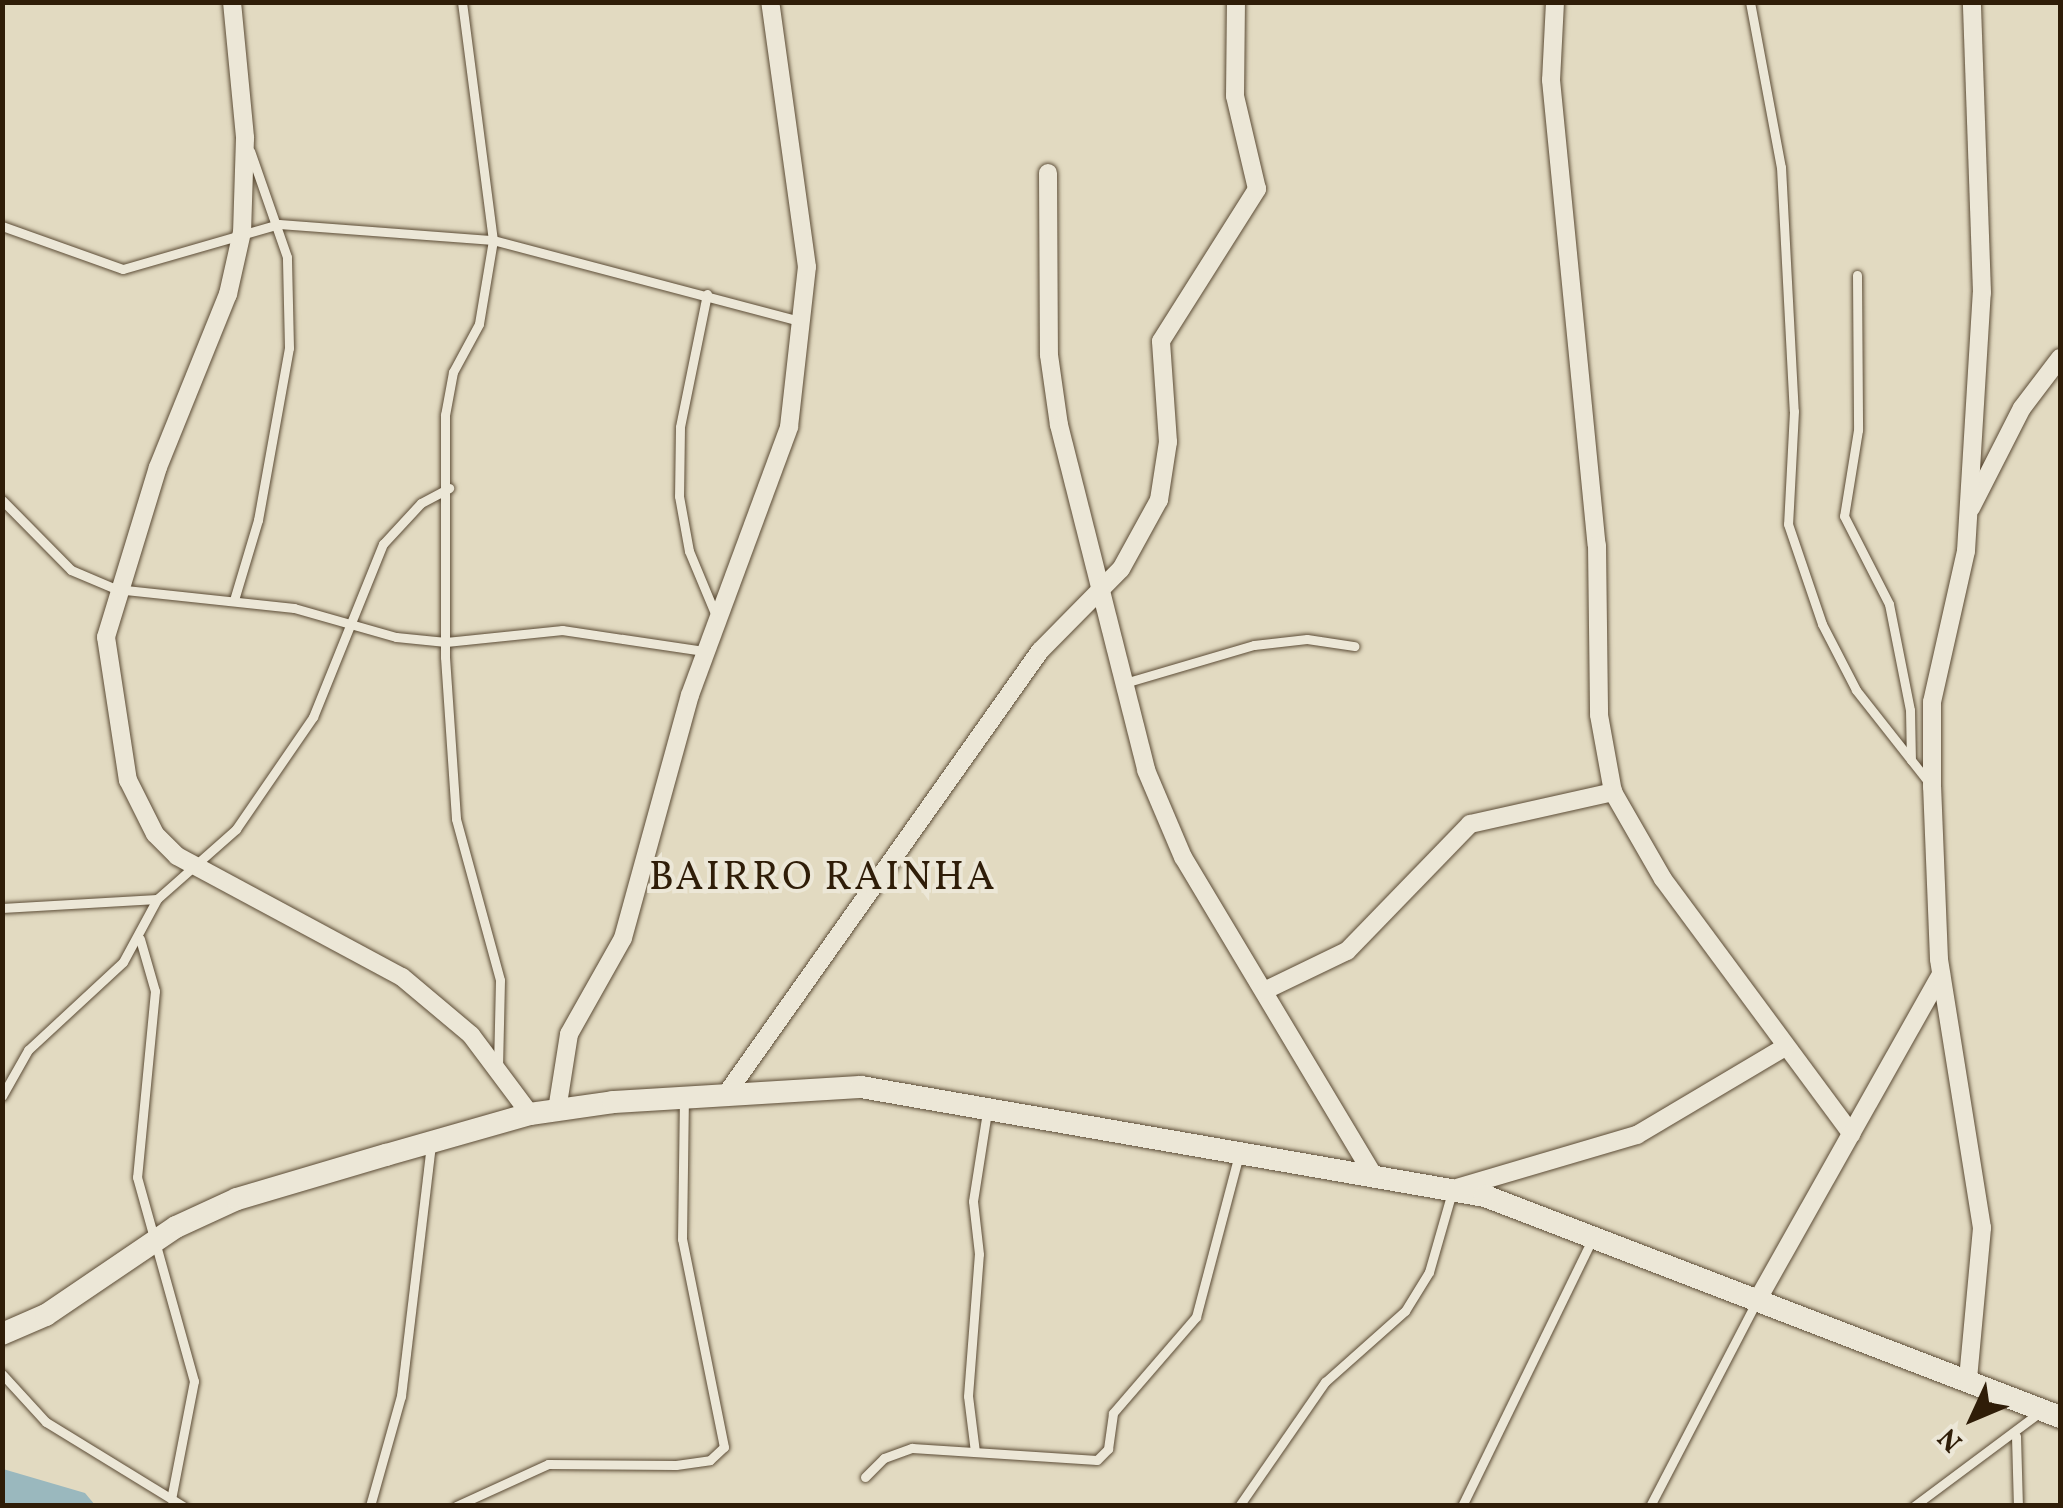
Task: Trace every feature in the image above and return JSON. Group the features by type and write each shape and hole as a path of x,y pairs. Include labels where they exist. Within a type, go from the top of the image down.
{"street":[{"path":"232,2 245,138 242,232 228,294 116,589 107,668 128,780 155,834 197,870 402,977 498,1067 530,1114"},
{"path":"557,1110 568,1034 623,938 708,652 789,428 803,322 800,178 770,2"},
{"path":"727,1093 1029,666 1062,622 1100,594 1142,533 1166,474 1159,358 1168,320 1256,189 1235,96 1236,2"},
{"path":"1555,2 1551,80 1597,545 1599,715 1613,792 1663,879 1784,1048 1852,1134"},
{"path":"1968,1379 1982,1228 1942,974 1932,786 1932,702 1968,513 1982,293 1972,2"},
{"path":"1048,173 1049,355 1071,494 1128,682 1163,818 1372,1173"},
{"path":"1968,513 2022,408 2060,358"},
{"path":"1266,990 1347,951 1470,824 1613,792"},
{"path":"1758,1298 1942,974"},
{"path":"1453,1190 1637,1134 1784,1048"},
{"path":"2,1334 46,1315 151,1243 237,1200 431,1142 557,1110 727,1093 860,1087 1453,1190 1596,1233 2052,1413"}],"lane":[{"path":"462,2 493,240 479,324 454,372 445,414 449,488 446,642 456,819 500,980 498,1067"},
{"path":"1750,2 1781,167 1794,412 1788,524 1848,674 1932,786"},
{"path":"234,600 283,402 290,293 279,224 245,138"},
{"path":"2,226 123,269 279,224 493,240 803,322"},
{"path":"1857,275 1860,390 1844,516 1889,604 1910,710 1911,762"},
{"path":"707,294 680,427 678,496 689,551 719,623"},
{"path":"2,1096 28,1050 104,983 140,939 157,899 197,870 313,717 384,544 421,503 449,488"},
{"path":"2,500 71,570 116,589 234,600 446,642 562,630 708,652"},
{"path":"1128,682 1254,645 1307,639 1354,646"},
{"path":"2,908 157,899"},
{"path":"140,939 155,992 136,1156 151,1243 194,1381 171,1499"},
{"path":"456,1506 548,1464 676,1465 710,1460 724,1447 682,1239 684,1097"},
{"path":"975,1452 968,1396 979,1254 973,1202 988,1108"},
{"path":"370,1506 401,1396 431,1142"},
{"path":"865,1477 884,1458 912,1448 1081,1463 1108,1449 1113,1412 1196,1317 1239,1154"},
{"path":"1238,1506 1325,1382 1406,1311 1429,1272 1453,1190"},
{"path":"1462,1506 1596,1233"},
{"path":"1650,1506 1758,1298"},
{"path":"2,1374 46,1422 183,1506"},
{"path":"1914,1506 2052,1413"},
{"path":"2016,1436 2018,1506"}],"water":[{"path":"3,1469 85,1493 95,1505 3,1505"}],"district":[{"name":"BAIRRO RAINHA","path":"823,879"}]}
